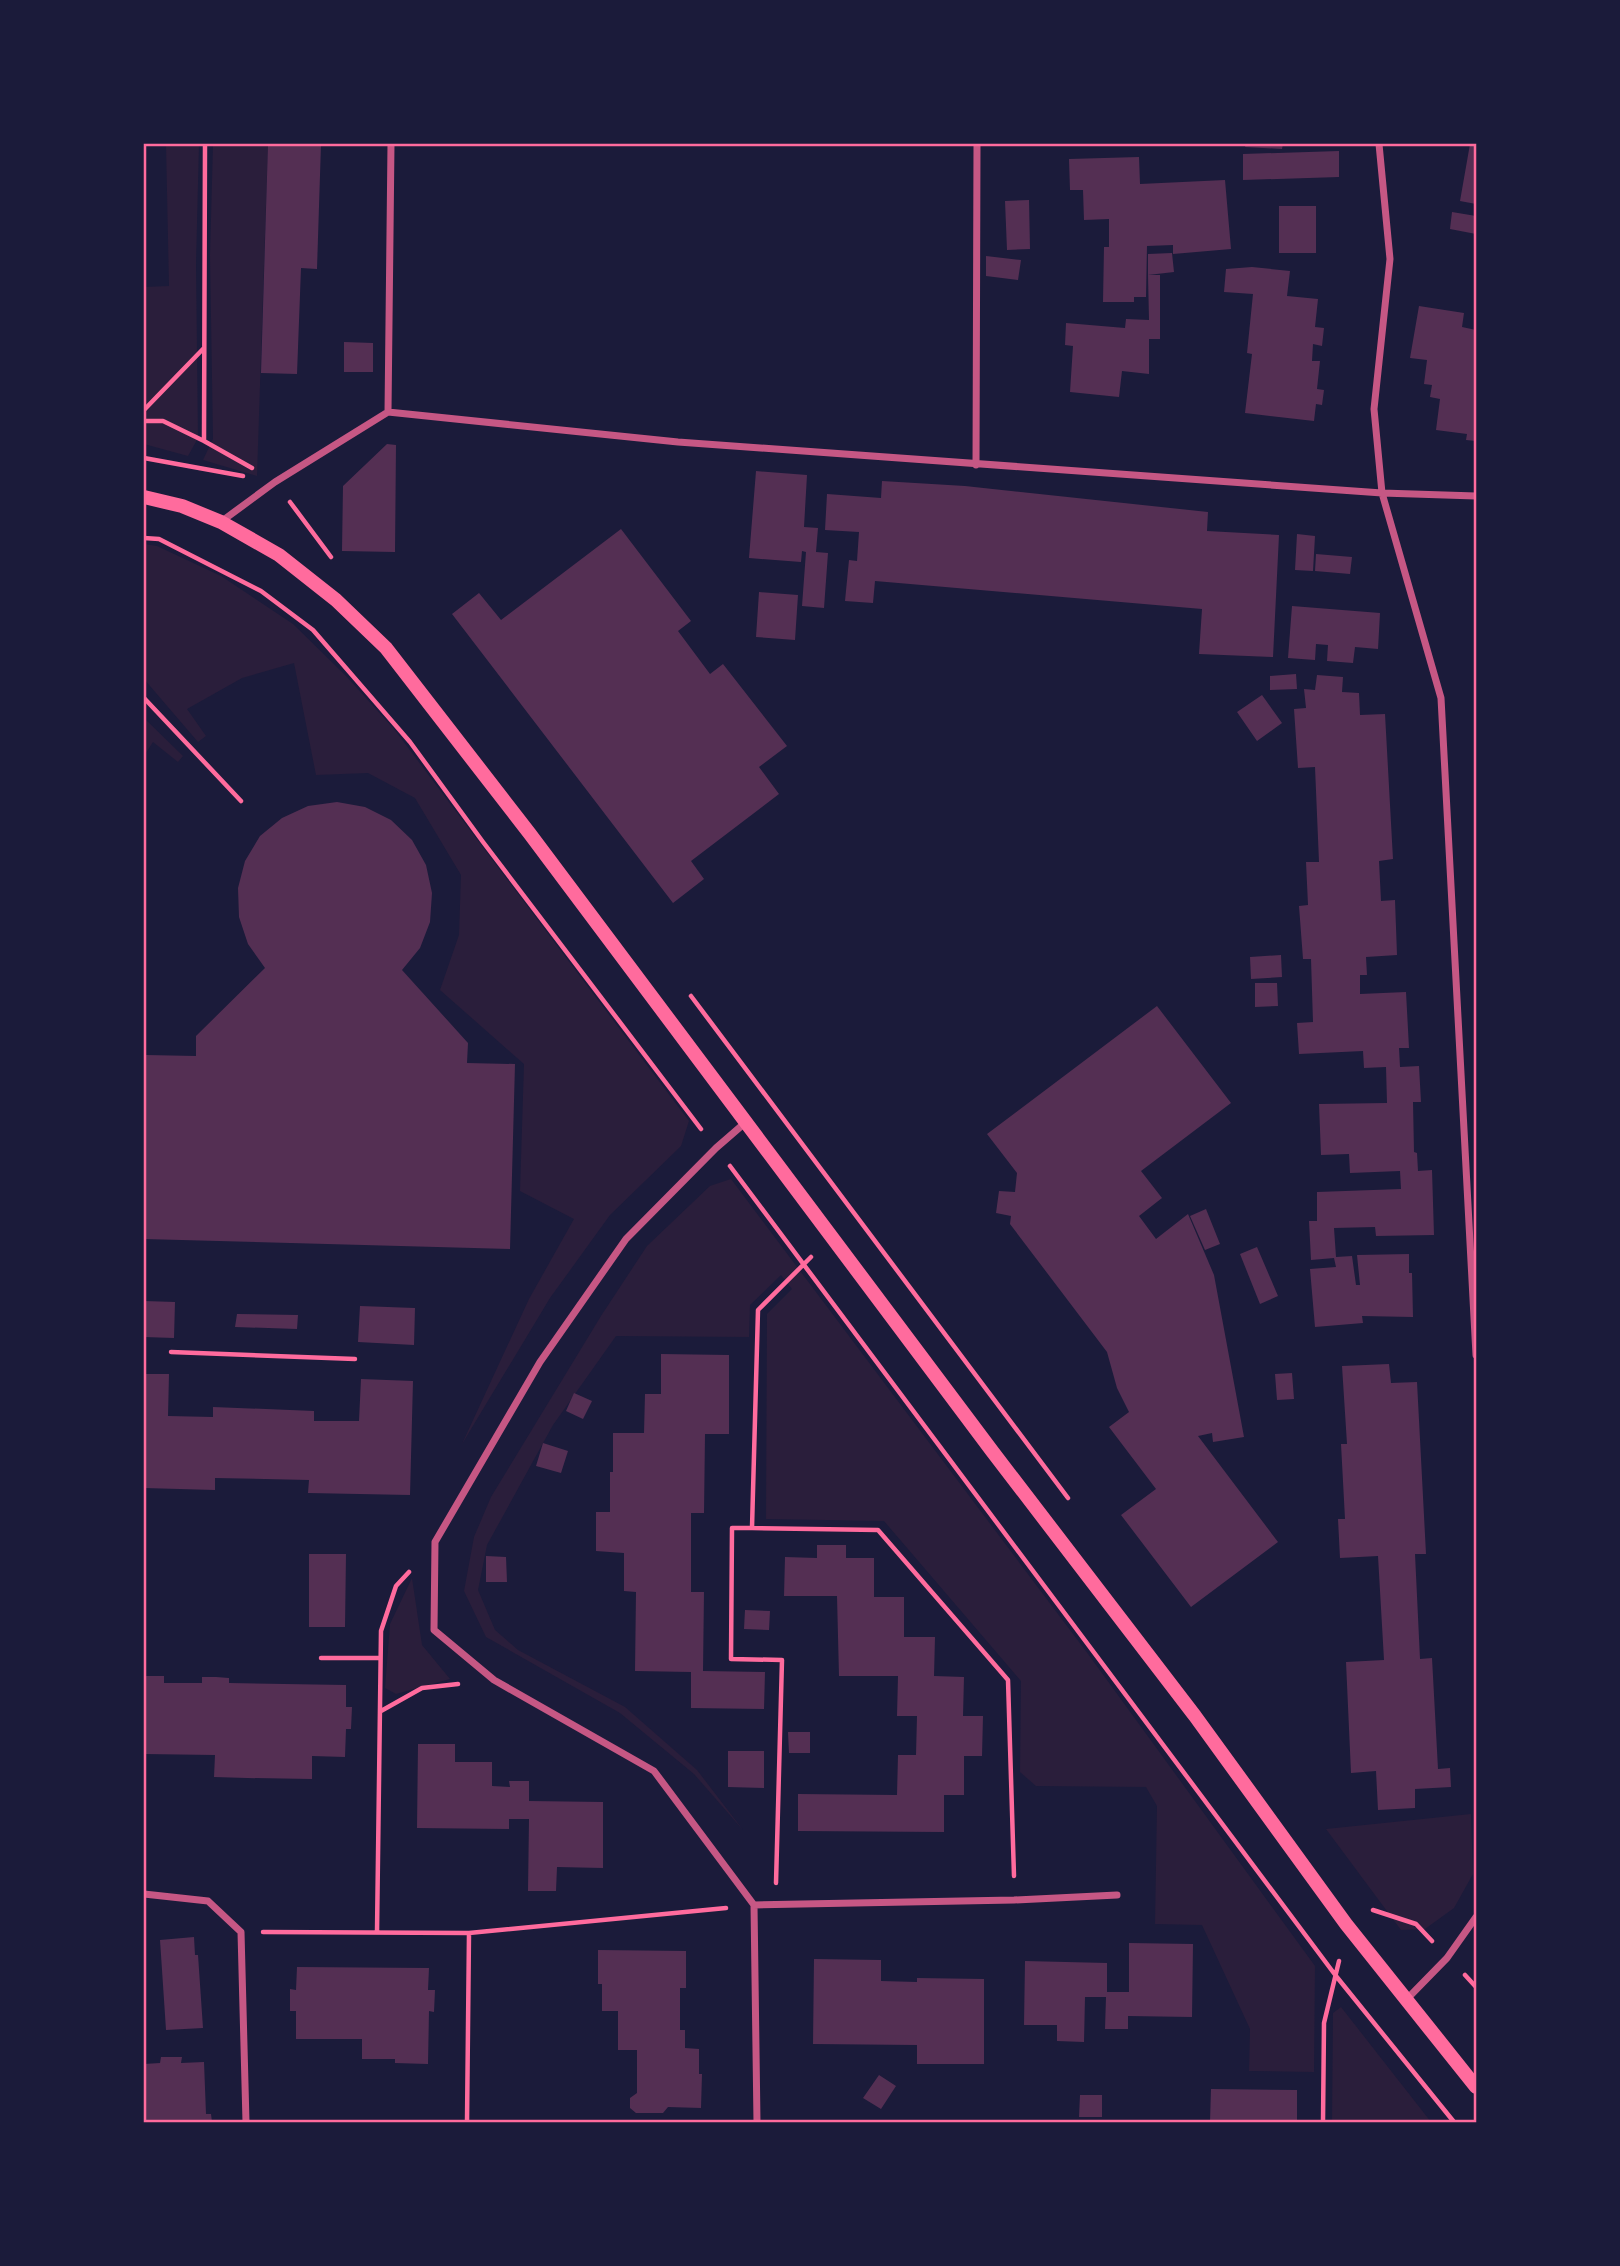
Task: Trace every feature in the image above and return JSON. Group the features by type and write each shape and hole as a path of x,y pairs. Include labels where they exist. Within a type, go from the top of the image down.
{"main road":[{"path":"144,497 182,506 221,522 279,555 336,600 386,648 530,834 992,1451 1195,1716 1346,1924 1476,2087"}],"street":[{"path":"388,412 391,144"},
{"path":"976,464 977,144"},
{"path":"1379,144 1390,259 1374,409 1382,493 1441,698 1476,1355"},
{"path":"221,522 275,482 388,412 678,442 1382,493 1476,496"},
{"path":"746,1122 716,1148 626,1239 540,1362 435,1542 434,1630 494,1680 654,1771 754,1905 757,2123"},
{"path":"144,1894 208,1901 242,1932 246,2123"},
{"path":"754,1905 1014,1900 1117,1895"},
{"path":"1406,2001 1447,1958 1476,1917"}],"path":[{"path":"204,441 205,144"},
{"path":"144,410 204,349"},
{"path":"144,421 163,421 275,482"},
{"path":"144,538 159,539 261,591 313,630 410,742 804,1263 1336,1976 1454,2123"},
{"path":"144,698 241,801"},
{"path":"752,1528 758,1310 833,1238"},
{"path":"171,1352 355,1359"},
{"path":"775,1904 782,1660 731,1659 732,1528 878,1530 1009,1680 1014,1900"},
{"path":"377,1932 381,1631 396,1586 435,1542"},
{"path":"321,1658 380,1658"},
{"path":"381,1711 422,1688 494,1680"},
{"path":"242,1932 468,1933 754,1905"},
{"path":"1323,2123 1324,2023 1346,1924"},
{"path":"467,2123 468,1933"}],"shaded area":[{"path":"166,144 199,144 196,264 198,438 188,456 144,444 144,287 169,286"},
{"path":"213,144 268,144 257,476 203,460 213,439 210,256"},
{"path":"144,544 157,546 221,576 293,624 346,676 394,729 689,1121 681,1146 610,1215 550,1298 462,1444 529,1299 574,1219 520,1191 524,1064 440,990 459,935 461,875 415,798 368,773 316,775 294,663 242,678 187,709 206,736 198,742 144,679"},
{"path":"144,718 183,756 178,762 153,742 144,756"},
{"path":"731,1179 1088,1654 1315,1966 1314,2072 1249,2071 1250,2029 1202,1925 1155,1924 1157,1806 1146,1787 1036,1786 1020,1772 1021,1681 884,1521 766,1519 767,1314 792,1289 781,1275 750,1305 749,1337 616,1336 553,1425 487,1545 478,1590 495,1630 518,1650 625,1707 697,1770 743,1830 694,1774 620,1713 486,1637 464,1591 474,1537 491,1497 601,1316 647,1246 710,1186"},
{"path":"412,1578 422,1645 450,1679 396,1694 385,1688 390,1624"},
{"path":"1471,1814 1473,1874 1454,1908 1425,1929 1401,1930 1326,1829"},
{"path":"1341,2007 1431,2122 1332,2122 1333,2013"}],"building":[{"path":"268,144 321,144 317,269 301,268 297,374 261,373"},
{"path":"1246,144 1283,144 1282,149 1245,147"},
{"path":"1470,144 1476,144 1476,204 1460,201"},
{"path":"1339,151 1339,177 1243,180 1243,154"},
{"path":"1139,157 1140,184 1225,180 1231,249 1173,254 1173,245 1147,246 1146,297 1134,297 1134,302 1103,302 1104,247 1109,247 1109,219 1084,220 1083,190 1070,190 1069,159"},
{"path":"1029,200 1030,249 1007,250 1005,201"},
{"path":"1279,206 1316,206 1316,253 1279,253"},
{"path":"1452,212 1476,216 1476,234 1450,229"},
{"path":"1172,253 1174,272 1148,275 1148,254"},
{"path":"986,256 1021,260 1018,280 986,276"},
{"path":"1252,267 1290,271 1287,296 1318,299 1315,327 1324,328 1322,346 1313,344 1312,361 1320,361 1317,389 1324,390 1322,405 1316,404 1314,421 1245,413 1252,354 1247,353 1253,294 1224,292 1226,269"},
{"path":"1148,275 1160,275 1160,339 1149,339 1149,374 1122,371 1119,397 1070,392 1073,346 1065,345 1066,323 1125,328 1126,319 1149,320"},
{"path":"1419,306 1464,313 1462,327 1476,330 1476,441 1466,440 1467,434 1436,430 1440,399 1430,397 1432,385 1424,384 1427,360 1410,358"},
{"path":"344,342 373,343 373,372 344,372"},
{"path":"387,444 396,445 395,552 342,551 343,486"},
{"path":"756,471 807,475 804,527 818,528 816,552 828,553 824,608 802,606 806,552 802,551 801,562 749,558"},
{"path":"882,481 965,486 1208,512 1207,531 1279,535 1273,657 1199,654 1202,609 875,581 873,603 845,601 849,560 857,561 859,532 825,530 827,494 881,498"},
{"path":"621,529 691,621 678,631 710,674 723,664 787,746 759,767 779,794 691,861 704,879 673,903 452,614 479,593 501,620"},
{"path":"1297,534 1315,536 1313,571 1295,570"},
{"path":"1316,554 1352,557 1350,574 1315,571"},
{"path":"759,592 798,595 795,640 756,637"},
{"path":"1292,606 1380,613 1378,649 1355,647 1353,663 1327,661 1328,645 1316,644 1315,660 1288,658"},
{"path":"1296,674 1297,689 1270,690 1270,676"},
{"path":"1317,675 1343,677 1342,692 1359,693 1360,715 1385,714 1393,859 1379,861 1381,901 1395,900 1397,955 1366,957 1367,975 1360,975 1360,994 1406,992 1409,1048 1399,1048 1400,1067 1419,1066 1421,1102 1413,1102 1414,1152 1417,1153 1418,1171 1432,1170 1434,1235 1376,1236 1375,1227 1334,1228 1336,1257 1352,1256 1356,1285 1360,1285 1357,1255 1409,1254 1413,1317 1362,1316 1363,1323 1315,1327 1310,1269 1336,1267 1334,1258 1311,1260 1309,1221 1317,1221 1317,1192 1401,1189 1400,1171 1350,1173 1349,1154 1321,1155 1319,1104 1387,1103 1386,1067 1364,1068 1363,1051 1299,1054 1297,1023 1313,1022 1311,959 1303,959 1299,906 1308,905 1306,862 1319,862 1315,767 1298,768 1294,709 1306,708 1304,689 1315,690"},
{"path":"1262,695 1282,723 1257,741 1237,712"},
{"path":"337,802 365,807 391,820 412,840 426,865 432,893 430,922 420,948 402,970 468,1043 467,1063 515,1064 510,1249 144,1239 146,1055 196,1056 196,1036 265,968 248,944 239,917 238,888 245,861 260,836 282,818 308,806"},
{"path":"1281,955 1282,977 1251,979 1250,957"},
{"path":"1255,983 1277,983 1278,1006 1255,1007"},
{"path":"1157,1006 1231,1103 1141,1171 1162,1198 1139,1216 1156,1239 1188,1214 1214,1275 1244,1437 1213,1442 1212,1433 1198,1436 1278,1542 1191,1607 1121,1515 1156,1489 1109,1427 1129,1412 1117,1388 1107,1352 1010,1224 1011,1216 996,1213 999,1191 1015,1192 1017,1173 987,1134"},
{"path":"1206,1209 1220,1244 1205,1250 1190,1216"},
{"path":"1257,1247 1278,1296 1260,1304 1240,1254"},
{"path":"144,1301 175,1302 174,1338 144,1337"},
{"path":"360,1306 415,1308 414,1345 358,1342"},
{"path":"237,1314 298,1315 297,1329 235,1327"},
{"path":"661,1354 729,1355 729,1434 705,1434 704,1513 691,1513 691,1592 704,1592 703,1671 765,1672 764,1709 691,1708 691,1672 635,1671 636,1592 624,1591 624,1553 596,1551 596,1512 610,1512 613,1433 644,1433 645,1394 661,1394"},
{"path":"1389,1364 1391,1383 1417,1382 1426,1554 1415,1554 1420,1659 1432,1658 1438,1769 1450,1768 1451,1787 1415,1789 1415,1808 1378,1810 1376,1771 1351,1773 1346,1662 1384,1660 1378,1556 1340,1558 1338,1519 1345,1519 1341,1444 1347,1444 1342,1366"},
{"path":"1292,1373 1294,1399 1277,1400 1275,1374"},
{"path":"144,1374 169,1374 168,1416 213,1417 213,1407 314,1411 314,1421 359,1421 361,1379 413,1381 410,1495 308,1493 309,1480 215,1478 215,1490 144,1488"},
{"path":"574,1393 592,1401 583,1419 566,1411"},
{"path":"543,1443 568,1451 561,1473 536,1466"},
{"path":"817,1545 846,1545 846,1558 874,1558 874,1597 904,1597 904,1637 935,1637 934,1676 964,1677 963,1716 983,1716 982,1756 964,1756 964,1795 944,1795 944,1832 798,1831 798,1794 897,1795 898,1755 916,1755 917,1716 897,1716 898,1676 839,1676 837,1596 784,1596 785,1557 817,1558"},
{"path":"309,1554 346,1554 345,1627 309,1627"},
{"path":"486,1556 506,1557 507,1582 486,1582"},
{"path":"745,1610 770,1611 769,1630 744,1629"},
{"path":"144,1676 164,1676 164,1683 202,1683 202,1677 216,1677 229,1678 229,1683 346,1685 346,1707 352,1707 351,1729 346,1729 345,1757 312,1756 312,1779 214,1777 215,1755 144,1754"},
{"path":"788,1732 810,1732 810,1753 789,1753"},
{"path":"418,1744 455,1744 455,1762 492,1762 492,1786 510,1787 509,1781 529,1781 529,1801 603,1802 603,1868 557,1867 556,1891 528,1891 529,1819 509,1819 509,1829 417,1828"},
{"path":"728,1751 764,1751 764,1788 728,1787"},
{"path":"194,1937 195,1955 198,1955 203,2028 166,2030 160,1940"},
{"path":"1129,1943 1193,1944 1192,2017 1128,2016 1128,2029 1105,2029 1106,1997 1085,1997 1084,2042 1057,2041 1057,2025 1024,2025 1025,1961 1107,1963 1107,1992 1129,1992"},
{"path":"598,1950 686,1951 686,1988 680,1988 680,2030 685,2030 685,2048 699,2049 699,2074 702,2074 701,2108 668,2107 663,2113 636,2113 630,2108 630,2098 637,2093 637,2050 618,2050 618,2011 602,2011 602,1984 598,1984"},
{"path":"814,1959 881,1960 881,1981 917,1982 917,1978 984,1979 984,2064 917,2064 917,2045 813,2044"},
{"path":"297,1967 429,1968 428,1990 435,1990 434,2012 429,2011 428,2064 395,2063 395,2059 362,2059 362,2039 296,2039 296,2011 290,2011 290,1989 296,1990"},
{"path":"161,2057 182,2057 181,2063 204,2062 206,2114 211,2114 212,2122 144,2122 144,2064 160,2063"},
{"path":"879,2075 896,2086 881,2109 863,2098"},
{"path":"1211,2089 1297,2090 1297,2122 1210,2122"},
{"path":"1080,2095 1102,2095 1102,2117 1079,2117"}]}
